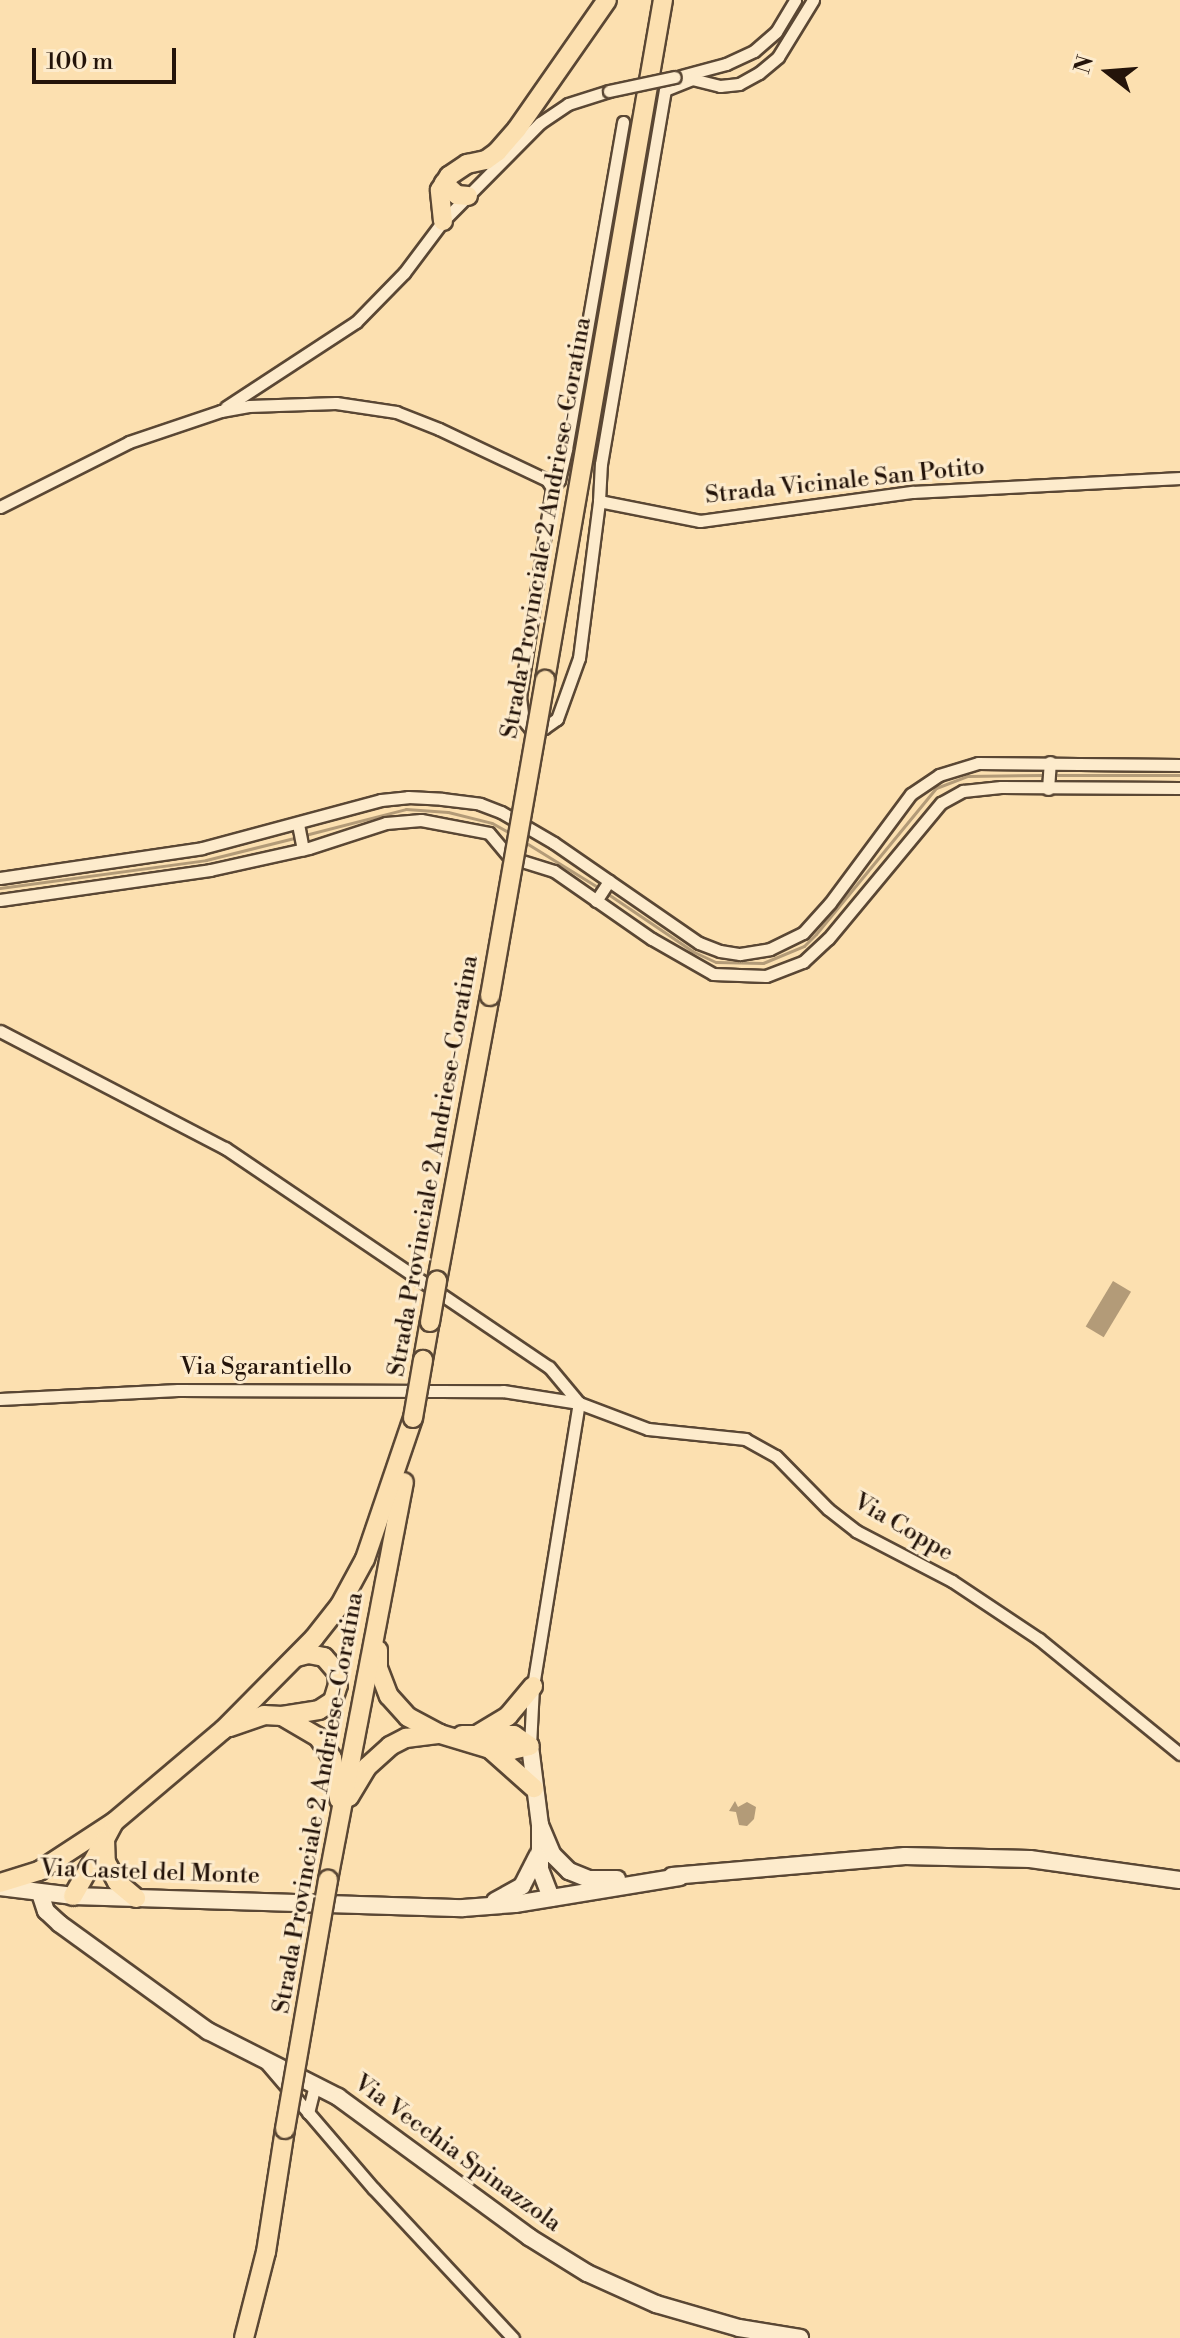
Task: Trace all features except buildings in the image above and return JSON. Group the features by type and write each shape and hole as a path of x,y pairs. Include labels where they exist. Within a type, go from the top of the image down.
{"main road":[{"path":"443,221 440,190 444,183 467,164 486,160 497,152 517,129 607,0"},
{"path":"655,0 659,20"},
{"name":"Strada Provinciale 2 Andriese-Coratina","path":"244,2338 269,2234 328,1880 490,996 663,0"},
{"path":"444,183 457,195 468,196"},
{"path":"0,1885 39,1871 110,1830 223,1730 297,1657 340,1605 365,1559 413,1418"},
{"path":"380,1604 378,1668 389,1696 408,1717 490,1749 512,1750 530,1746"},
{"path":"223,1730 247,1719 319,1710 333,1701 338,1685 337,1672 324,1657 308,1654 297,1657"},
{"path":"480,1733 508,1716 533,1686"},
{"path":"282,1716 318,1737 332,1758 341,1813"},
{"path":"341,1813 367,1767 390,1746 406,1738 480,1733 514,1735 530,1746"},
{"path":"530,1746 546,1851 542,1881 551,1898"},
{"path":"490,1749 534,1788"},
{"path":"73,1896 110,1830"},
{"path":"110,1830 110,1872 136,1898"},
{"path":"546,1851 569,1871 589,1879 680,1877 761,1866 905,1856 1030,1859 1180,1880"},
{"path":"480,1907 522,1886 546,1851"},
{"path":"71,1853 68,1876 73,1896"},
{"name":"Via Castel del Monte","path":"0,1885 73,1896 480,1907 680,1877"},
{"name":"Via Vecchia Spinazzola","path":"40,1893 46,1911 60,1924 208,2031 315,2085 365,2115 529,2237 587,2273 656,2304 739,2328 800,2338"}],"street":[{"path":"221,411 356,322 404,273 443,221 540,123 568,104 609,91 726,64 754,51 776,32 795,0"},
{"path":"0,507 129,442 221,411 249,406 336,403 396,412 547,480 552,488 551,509 521,677 521,711 530,728 544,728 557,719 579,658 601,464 665,90 692,79 720,86 739,84 759,73 778,57 813,0"},
{"path":"552,488 559,480 566,449 623,122"},
{"name":"Strada Vicinale San Potito","path":"599,501 700,521 913,492 1180,478"},
{"path":"1048,789 1050,762"},
{"path":"0,878 202,848 408,797 480,804 501,812 554,843 699,943 740,954 786,944 803,933 830,903 911,794 939,775 978,763 1180,765"},
{"path":"0,900 210,870 303,850 386,823 421,820 489,833 509,857 554,871 690,963 713,974 766,976 803,962 847,918 941,803 963,791 1180,788"},
{"path":"298,824 303,850"},
{"path":"44,871 46,893"},
{"path":"596,901 609,881"},
{"path":"830,903 847,918"},
{"path":"0,1031 225,1148 549,1367 579,1403 533,1686 530,1746"},
{"name":"Via Sgarantiello","path":"0,1399 178,1390 315,1388 503,1391 579,1403"},
{"name":"Via Coppe","path":"579,1403 648,1429 727,1435 762,1446 856,1531 952,1581 1039,1639 1180,1754"},
{"path":"263,2061 513,2338"},
{"path":"308,2113 315,2085"}],"shaded area":[{"path":"1113,1281 1131,1292 1104,1337 1086,1326"},
{"path":"735,1801 738,1807 747,1802 756,1807 754,1819 747,1826 739,1825 736,1812 729,1811"}],"waterway":[{"path":"605,892 692,951 716,962 763,963 804,946 816,934 936,788 968,776 1044,775"},
{"path":"1052,775 1180,775"},
{"path":"305,835 406,809 448,812 492,823 510,833"},
{"path":"0,888 206,860 298,837"},
{"path":"523,841 599,888"}]}
